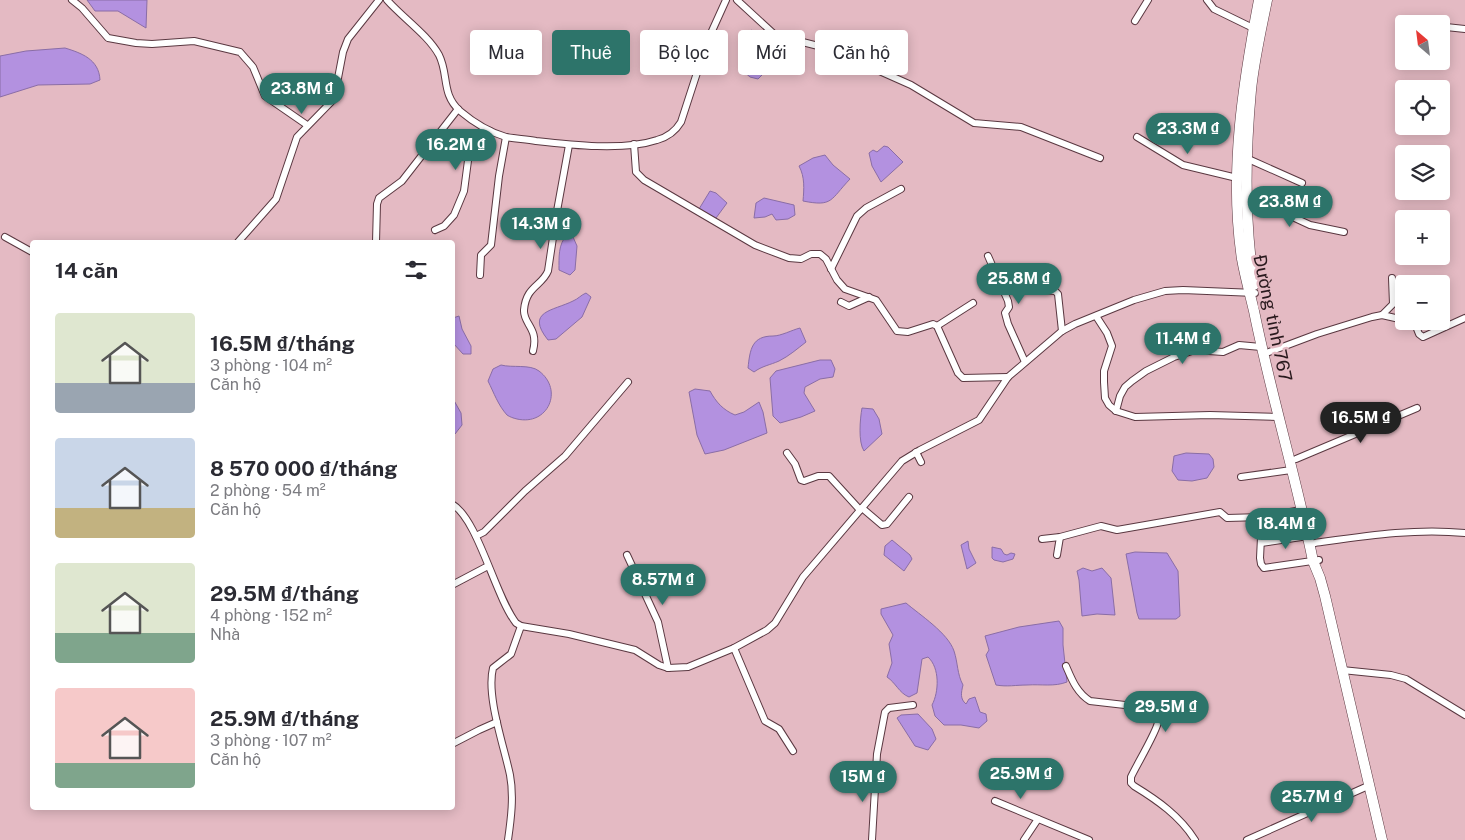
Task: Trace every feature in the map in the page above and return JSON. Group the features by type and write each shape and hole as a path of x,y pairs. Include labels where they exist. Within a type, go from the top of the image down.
{"main road":[{"name":"Đường tỉnh 767","path":"1258,0 1243,99 1237,178 1242,260 1252,293 1291,470 1301,510 1312,540"},
{"name":"Đường tỉnh 767","path":"1252,293 1247,229 1246,158 1251,89 1267,0"},
{"name":"Đường tỉnh 767","path":"1265,350 1296,459 1316,561 1382,840"}],"street":[{"path":"72,0 82,8 108,38 152,44 194,41 240,52 253,67 265,96 308,125"},
{"path":"240,240 276,199 294,142 334,99 342,52 348,40 379,0"},
{"path":"387,0 433,45 443,64 447,92 450,99 469,119 490,131 506,137 569,145 606,146 656,140 674,132 681,122 707,42 726,0"},
{"path":"737,0 775,35 830,49 911,86 974,123 1021,127 1100,158"},
{"path":"1135,21 1148,0"},
{"path":"1207,0 1214,9 1254,28"},
{"path":"1450,28 1465,30"},
{"path":"376,240 377,204 379,198 402,181 458,109"},
{"path":"435,230 444,226 454,214 464,191 469,153 490,131"},
{"path":"480,275 481,255 491,245 498,176 506,137"},
{"path":"1137,137 1183,165 1237,178"},
{"path":"634,144 636,172 644,180 754,245 790,258 801,259 811,254 820,254 826,258 836,280 845,288 876,300 893,328 897,331 908,332 933,324 936,326 958,373 963,378 1008,377"},
{"path":"533,351 534,337 531,325 524,312 527,296 548,271 569,145"},
{"path":"1246,158 1302,182"},
{"path":"831,269 857,216 866,208 901,189"},
{"path":"1246,195 1310,225 1344,232"},
{"path":"6,237 30,251"},
{"path":"988,256 1008,301 1009,307 1006,313 1008,324 1025,362"},
{"path":"1021,270 1028,289 1055,291 1058,294 1062,331"},
{"path":"1382,315 1393,304 1392,278"},
{"path":"455,506 461,511 476,536 514,620 521,626 569,634 635,650 658,665 668,668 688,667 734,648 766,630 775,622 802,577 892,472 916,452 979,420 1008,377 1062,331 1134,300 1165,291 1252,293"},
{"path":"841,302 849,306 869,297"},
{"path":"936,326 973,303"},
{"path":"1116,411 1120,396 1125,387 1146,371 1174,357 1195,350 1223,352 1239,345 1265,350 1372,316 1382,315 1395,318"},
{"path":"1096,316 1107,332 1112,346 1104,371 1104,382 1106,398 1109,405 1116,411 1135,417 1210,415 1278,417"},
{"path":"1450,325 1465,318"},
{"path":"1417,330 1423,338 1440,330"},
{"path":"476,536 484,532 525,491 565,456 628,382"},
{"path":"1296,459 1417,408"},
{"path":"916,452 921,462"},
{"path":"787,453 795,464 801,480 804,481 818,476 829,476 861,509 882,525 887,524 909,497"},
{"path":"1241,477 1291,470"},
{"path":"1042,539 1060,537 1101,526 1117,530 1220,512 1227,518 1262,517 1301,510"},
{"path":"1262,517 1260,558 1264,568 1316,561"},
{"path":"1260,543 1438,530 1465,533"},
{"path":"1057,555 1060,537"},
{"path":"627,555 658,622 668,668"},
{"path":"455,583 488,566"},
{"path":"508,840 512,791 497,722 491,680 493,668 511,654 521,626"},
{"path":"734,648 765,721 779,730 794,751"},
{"path":"1066,666 1077,689 1090,702 1151,708 1155,713 1158,721 1156,730 1131,777 1131,783 1162,803 1183,824 1195,840"},
{"path":"1342,670 1391,675 1406,679 1465,715"},
{"path":"872,840 878,754 885,712 889,708 913,705"},
{"path":"455,742 497,722"},
{"path":"1247,840 1368,786"},
{"path":"995,801 1090,840"},
{"path":"1024,840 1038,819"}],"shaded area":[{"path":"87,0 147,0 146,28 118,11 95,11"},
{"path":"65,48 83,55 93,62 99,73 100,80 90,84 38,85 0,97 0,56 26,51"},
{"path":"748,75 762,75 758,79"},
{"path":"884,146 888,147 903,162 881,182 872,166 869,153 873,150 877,152"},
{"path":"825,155 833,165 850,179 834,197 826,202 813,203 803,201 803,179 799,166 813,158"},
{"path":"710,191 716,193 727,203 716,218 713,219 699,209"},
{"path":"764,198 794,205 795,215 788,219 776,220 772,214 754,218 756,203"},
{"path":"567,235 573,237 577,246 575,270 570,275 559,270 561,247"},
{"path":"586,293 591,297 582,317 556,339 548,340 539,323 544,313 575,300"},
{"path":"459,316 462,329 471,346 471,354 463,354 455,345 455,317"},
{"path":"800,328 806,342 796,350 779,361 754,372 748,368 751,350 756,341"},
{"path":"820,360 831,360 835,369 833,377 820,379 805,387 804,393 815,411 780,423 773,416 770,378 776,371"},
{"path":"501,365 535,369 547,379 551,396 549,405 544,412 528,420 517,419 507,415 488,381 493,369"},
{"path":"695,389 710,391 720,405 735,415 744,412 759,402 767,433 724,450 705,454 697,435 689,392"},
{"path":"455,402 461,413 462,425 455,434"},
{"path":"862,408 873,409 879,419 882,434 864,451 860,436"},
{"path":"1186,453 1209,454 1213,459 1214,467 1207,478 1192,481 1178,480 1172,471 1174,456"},
{"path":"892,540 910,555 912,559 904,571 884,555 885,546"},
{"path":"968,541 969,549 976,563 967,569 961,545"},
{"path":"992,547 1001,549 1007,555 1015,554 1013,559 1003,562 994,560 992,558"},
{"path":"1135,552 1167,553 1178,571 1180,616 1176,619 1139,619 1126,554"},
{"path":"1083,568 1092,571 1102,568 1111,578 1115,615 1097,614 1082,616 1077,571"},
{"path":"906,603 940,631 951,644 963,685 961,693 963,700 966,704 969,699 975,697 980,712 986,714 987,721 979,728 944,725 935,716 932,705 936,694 937,680 935,667 928,657 922,659 917,693 909,697 887,677 892,663 889,644 893,635 881,614 881,609"},
{"path":"1059,621 1063,628 1067,682 1053,685 996,685 986,655 989,650 985,636 1019,627"},
{"path":"918,714 932,729 936,739 928,750 915,746 897,718 901,715"}]}
